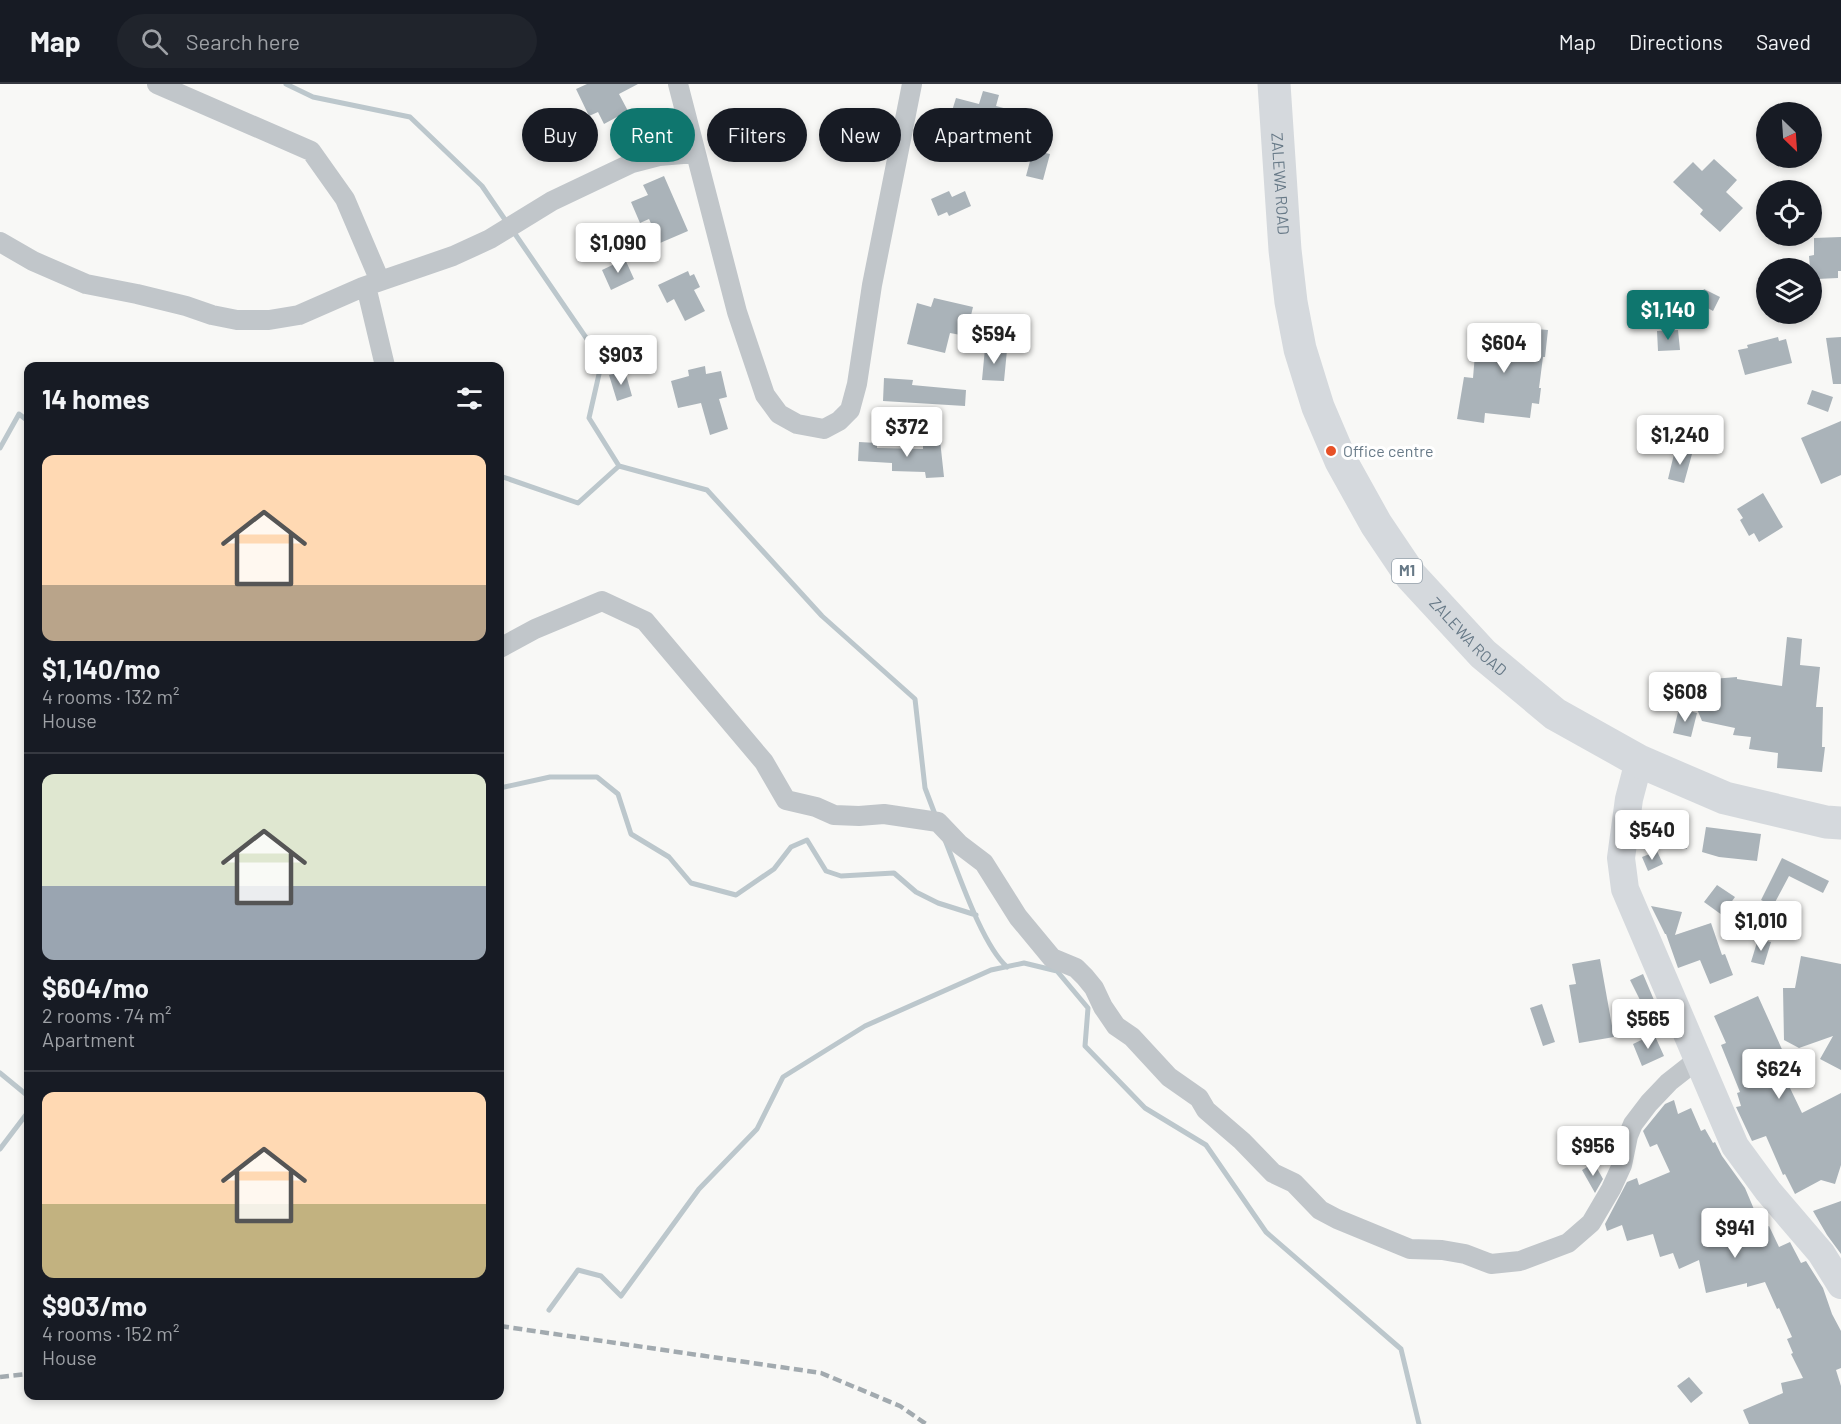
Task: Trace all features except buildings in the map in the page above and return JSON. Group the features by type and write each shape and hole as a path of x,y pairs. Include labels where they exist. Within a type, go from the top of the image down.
{"highway":[{"name":"ZALEWA ROAD","path":"1275,84 1285,250 1291,302 1300,349 1323,418 1341,461 1371,515 1411,576 1483,654 1555,714 1639,760 1725,798 1826,822 1841,823"}],"street":[{"path":"157,84 311,151 345,199 373,284 385,362"},
{"path":"678,84 684,108"},
{"path":"695,157 737,312 765,395 779,414 797,424 824,429 839,421 850,410 857,384 872,285 912,84"},
{"path":"0,242 33,261 86,284 137,294 237,320 269,320 299,315 373,284 453,256 490,238 552,201 636,162"},
{"path":"504,646 535,629 602,601 645,621 764,762 786,800 816,807 834,815 884,814 938,822 984,863 1018,917 1052,958 1076,968 1085,977 1116,1026 1132,1037 1169,1077 1199,1098 1206,1110 1274,1173 1294,1183 1320,1209 1337,1219 1410,1249 1442,1250 1465,1254 1491,1264 1520,1260 1568,1243 1591,1223 1611,1189 1622,1165 1628,1136 1634,1124 1649,1103 1697,1060"},
{"path":"1639,760 1629,799 1621,858 1625,889 1735,1146 1768,1191 1821,1253 1841,1285"}],"waterway":[{"path":"286,84 313,97 410,117 482,186 508,224"},
{"path":"513,231 602,361 589,418 619,466 707,490 822,616 915,699 925,788 936,817"},
{"path":"0,448 19,414 24,418"},
{"path":"504,477 578,503 619,466"},
{"path":"504,787 550,777 597,777 618,794 631,834 669,857 691,883 736,895 774,869 791,847 807,840 826,871 841,876 894,873 916,892 938,903 976,915"},
{"path":"945,840 980,926 998,957 1007,967"},
{"path":"549,1310 578,1270 601,1276 621,1296 699,1189 757,1129 783,1077 865,1026 991,970 1024,963 1057,971 1088,1008 1085,1046 1145,1108 1206,1145 1266,1232 1401,1349 1419,1424"},
{"path":"0,1073 24,1093"},
{"path":"0,1149 24,1117"}],"railway":[{"path":"504,1327 821,1373 900,1406 926,1424"},
{"path":"0,1377 24,1374"}],"place":[{"name":"Office centre","path":"1331,451"}]}
